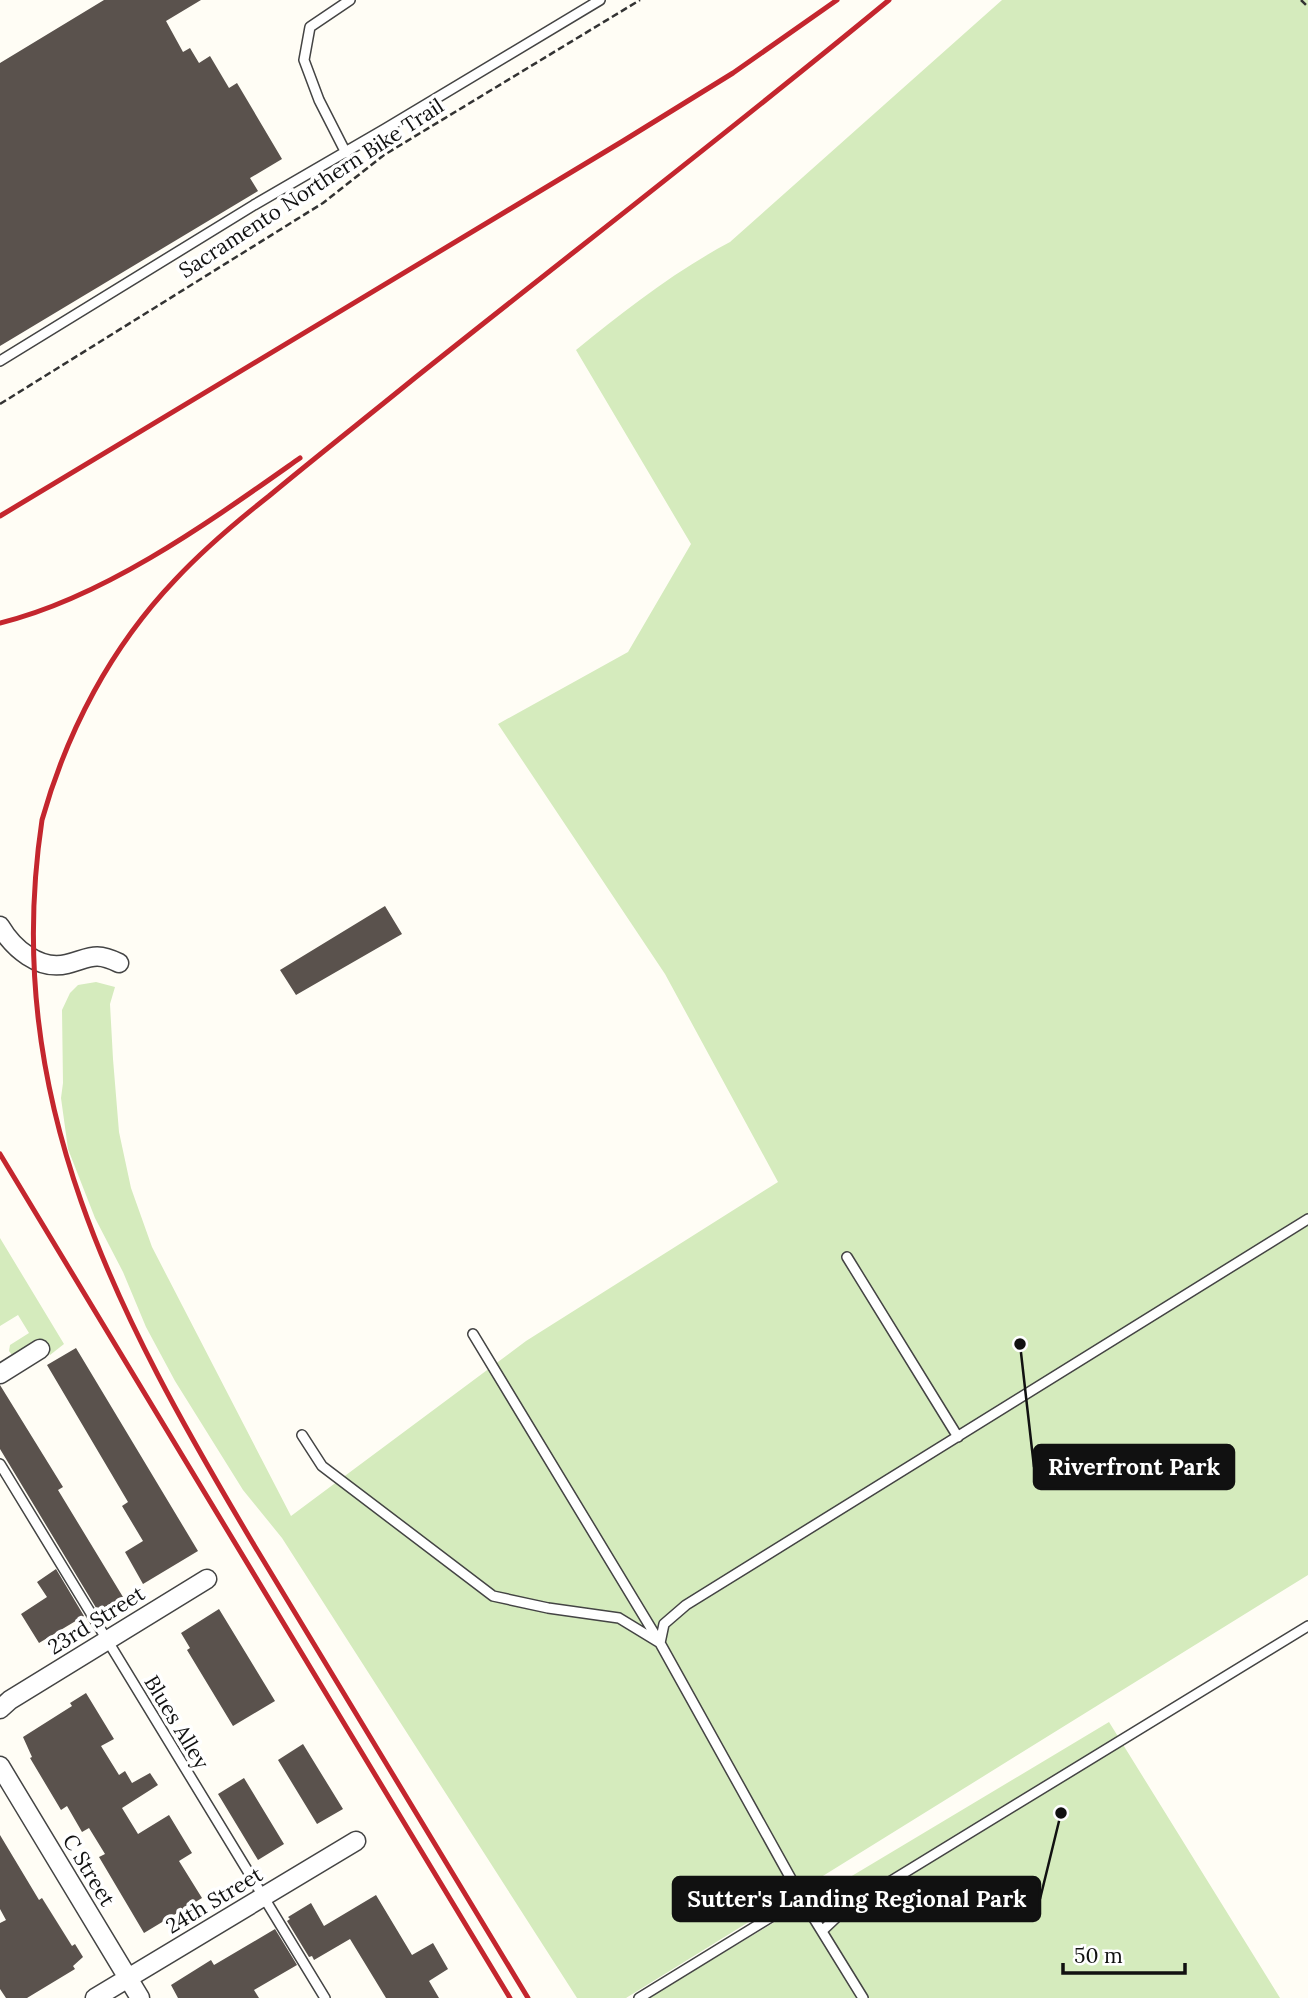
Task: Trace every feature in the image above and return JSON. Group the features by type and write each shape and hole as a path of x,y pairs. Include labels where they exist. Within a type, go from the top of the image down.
{"street":[{"path":"0,926 20,951 42,962 66,964 91,955 107,957 119,963"},
{"path":"0,1373 40,1349"},
{"path":"0,1359 0,1373"},
{"name":"23rd Street","path":"3,1704 207,1579"},
{"name":"C Street","path":"0,1766 140,1998"},
{"name":"24th Street","path":"96,1998 356,1841"}],"lane":[{"path":"346,153 319,100 304,60 305,41 310,27 351,0"},
{"path":"0,361 220,225 346,153 600,0"},
{"path":"660,1643 664,1623 686,1605 1308,1219"},
{"path":"846,1257 958,1437"},
{"path":"473,1334 660,1643 802,1898 863,1998"},
{"path":"302,1435 322,1466 493,1596 548,1608 619,1618 660,1643"},
{"name":"Blues Alley","path":"0,1464 325,1998"},
{"path":"822,1931 840,1914 873,1892 1308,1626"},
{"path":"639,1998 802,1898"}],"path":[{"name":"Sacramento Northern Bike Trail","path":"0,404 323,203 396,148 640,0"},
{"path":"1301,0 1308,6"}],"green space":[{"path":"1002,0 1308,0 1308,1575 626,1998 577,1998 282,1538 243,1490 175,1381 146,1327 123,1272 95,1218 68,1149 61,1098 62,1010 70,993 78,985 96,982 115,987 110,1004 113,1059 119,1132 131,1188 152,1247 291,1516 526,1341 778,1182 665,974 498,724 628,652 691,544 576,350 650,292 730,242"},
{"path":"0,1238 64,1344 50,1355 40,1340 16,1355 9,1351 10,1345 29,1333 18,1315 0,1326"},
{"path":"1109,1722 1280,1998 648,1998"}],"building":[{"path":"104,0 201,0 166,21 183,52 190,48 199,63 210,56 229,88 237,83 282,159 250,178 258,191 0,346 0,63"},
{"path":"385,906 402,934 296,995 280,970"},
{"path":"76,1348 198,1551 143,1584 125,1552 143,1541 122,1506 128,1502 47,1365"},
{"path":"0,1385 63,1487 58,1490 123,1597 98,1611 0,1449"},
{"path":"56,1569 84,1616 39,1643 21,1614 47,1597 37,1582"},
{"path":"219,1609 275,1701 233,1726 187,1650 190,1648 181,1633"},
{"path":"86,1693 114,1739 101,1746 119,1775 125,1771 132,1783 150,1773 158,1785 122,1808 138,1834 169,1815 192,1853 179,1861 202,1898 144,1933 99,1857 105,1854 89,1828 82,1832 67,1806 61,1810 30,1758 32,1757 23,1737 72,1706 70,1703"},
{"path":"303,1744 343,1809 317,1824 278,1760"},
{"path":"244,1778 284,1844 258,1860 218,1794"},
{"path":"0,1835 39,1900 42,1898 72,1946 75,1944 83,1957 73,1966 75,1969 27,1998 6,1998 0,1989 0,1923 6,1920 0,1909"},
{"path":"376,1895 412,1955 433,1943 448,1969 429,1981 439,1998 386,1998 350,1939 314,1960 312,1956 309,1957 287,1921 290,1919 288,1917 311,1903 324,1926"},
{"path":"275,1929 297,1965 254,1990 259,1998 178,1998 171,1985 211,1960 214,1965"}],"railway":[{"path":"0,516 623,141 733,73 837,0"},
{"path":"528,1998 204,1460 116,1289 81,1202 55,1112 38,1019 33,922 42,820 64,754 111,662 152,606 197,557 324,451 889,0"},
{"path":"0,623 40,611 118,576 194,531 300,458"},
{"path":"0,1154 510,1998"}],"place":[{"name":"Riverfront Park","path":"1020,1344"},
{"name":"Sutter's Landing Regional Park","path":"1061,1813"}]}
